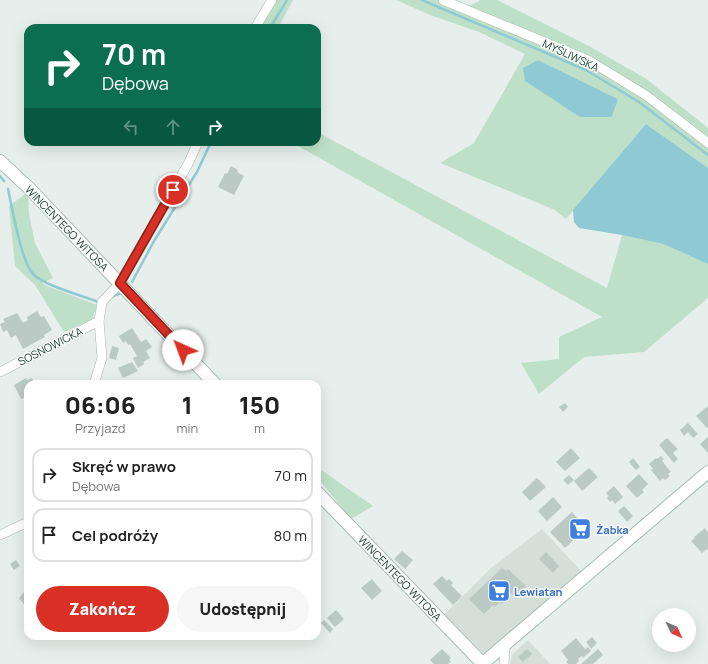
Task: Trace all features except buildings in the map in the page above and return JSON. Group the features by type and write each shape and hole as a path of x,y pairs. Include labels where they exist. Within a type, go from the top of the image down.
{"street":[{"path":"257,24 272,0"},
{"name":"MYŚLIWSKA","path":"443,0 590,62 647,96 708,142"},
{"path":"95,380 102,358 99,321 102,302 120,283 188,164 196,146"},
{"name":"WINCENTEGO WITOSA","path":"0,161 30,189 211,380"},
{"name":"SOSNOWICKA","path":"0,372 99,321"},
{"path":"483,664 708,472"},
{"name":"WINCENTEGO WITOSA","path":"321,496 483,664"},
{"path":"0,534 24,524"},
{"path":"504,664 505,645"}],"shaded area":[{"path":"542,529 581,571 484,654 444,615 491,568"},
{"path":"528,640 550,664 510,664 512,655"}],"green space":[{"path":"276,0 293,0 280,24 261,24"},
{"path":"396,0 436,0 469,6 481,0 497,0 587,45 645,78 708,128 708,168 646,124 566,219 555,210 440,163 474,143 525,54 479,32 430,15","holes":["538,60 618,99 612,117"]},
{"path":"321,134 607,288 622,235 663,244 708,264 708,298 644,352 584,357 539,394 521,363 559,359 559,337 602,317 298,146 321,146"},
{"path":"28,192 29,214 35,243 53,278 42,283 97,305 92,320 64,332 35,285 15,266 9,206"},
{"path":"321,470 373,506 351,519 321,482"}],"water":[{"path":"538,60 618,99 612,117 580,117 525,81 523,68"},
{"path":"646,124 708,168 708,264 663,244 579,228 574,222 573,210"}],"waterway":[{"path":"272,24 287,0"},
{"path":"422,0 586,70 639,102 708,155"},
{"path":"132,282 154,241 197,172 209,146"},
{"path":"0,176 4,181"},
{"path":"8,189 21,246 33,274 54,286 98,302"},
{"path":"111,297 121,293"}],"place":[{"name":"Żabka","path":"580,529"},
{"name":"Lewiatan","path":"499,591"}],"route":[{"path":"173,190 120,283 183,350"}]}
